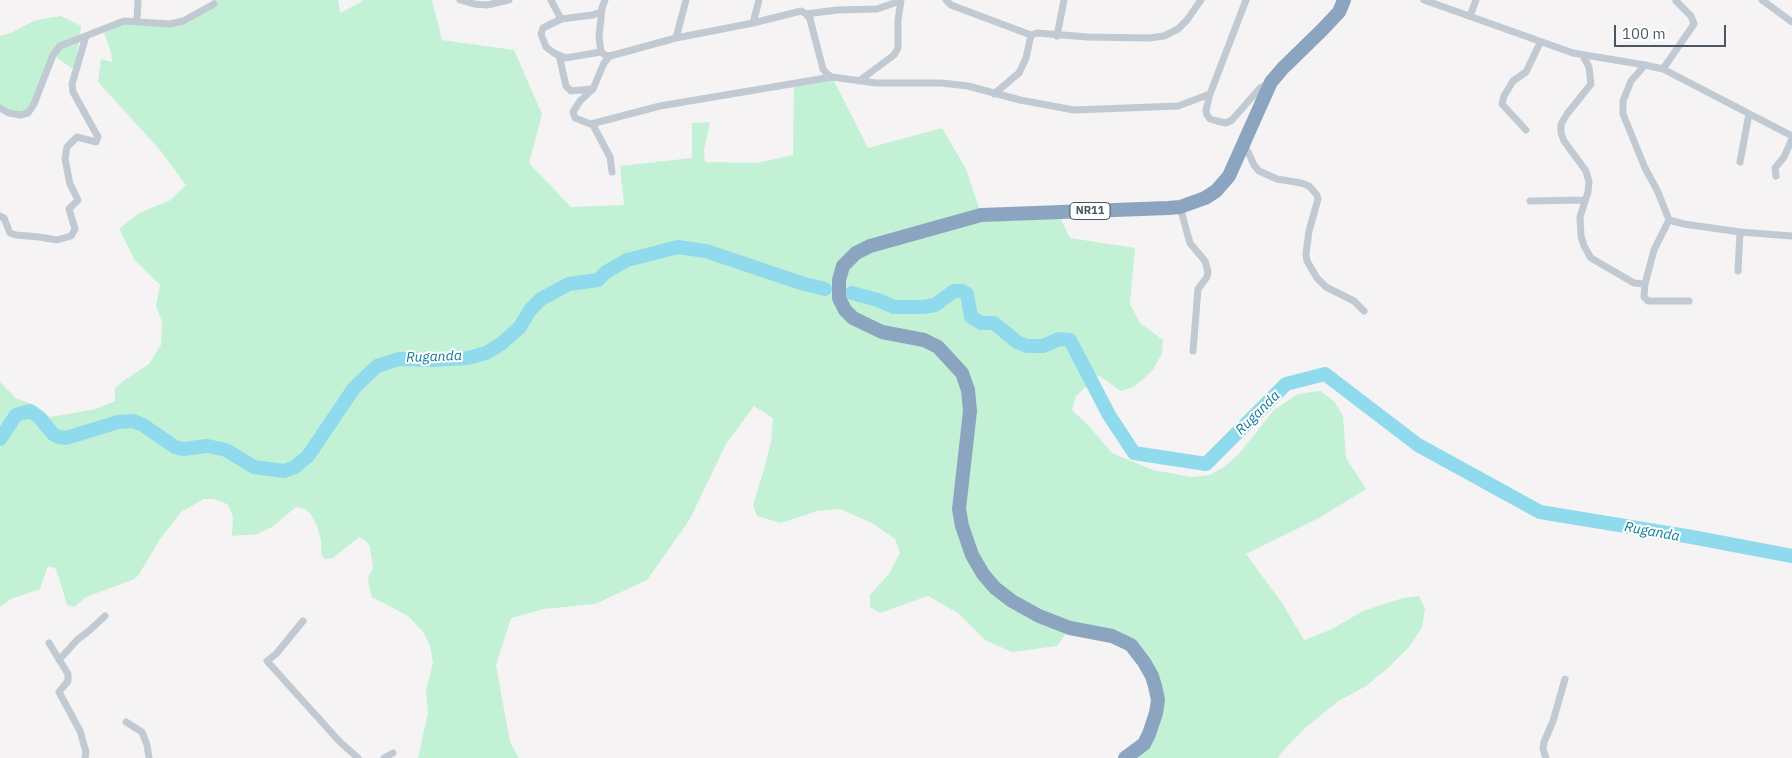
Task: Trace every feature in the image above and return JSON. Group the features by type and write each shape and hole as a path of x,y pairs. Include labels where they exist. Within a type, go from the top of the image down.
{"highway":[{"name":"NR11","path":"1125,758 1144,744 1150,734 1156,713 1158,700 1155,686 1144,662 1131,645 1118,639 1070,628 1039,616 1012,601 995,588 983,574 972,554 962,526 960,509 970,411 968,390 962,373 938,347 924,340 882,332 853,318 845,310 839,298 838,280 843,266 856,253 870,246 981,214 1180,207 1205,198 1216,191 1229,176 1271,82 1338,12 1344,0"}],"street":[{"path":"137,21 138,0"},
{"path":"460,0 487,6 509,0"},
{"path":"551,0 561,19"},
{"path":"600,52 601,12 605,0"},
{"path":"676,38 686,0"},
{"path":"753,23 759,0"},
{"path":"946,0 1032,35 1037,33 1058,36 1149,38 1164,36 1178,29 1201,0"},
{"path":"1058,36 1064,0"},
{"path":"1246,0 1210,94 1206,110 1210,120 1226,123 1237,115 1260,88 1271,82"},
{"path":"1424,0 1435,2 1540,42 1583,56 1663,69 1792,138 1784,157 1774,168 1776,176"},
{"path":"1470,16 1476,0"},
{"path":"1762,0 1792,22"},
{"path":"806,14 837,10 877,9 900,1 898,48 894,55 859,81"},
{"path":"1663,69 1694,24 1691,16 1676,1"},
{"path":"1,110 9,113 28,113 34,104 53,55 60,46 124,21 170,24 184,21 214,4"},
{"path":"601,12 593,15 561,19 543,28 540,34 546,47 565,58 600,52 610,56 676,38 753,23 801,11 810,19 823,69 826,74 832,77"},
{"path":"994,94 1019,73 1026,58 1032,35"},
{"path":"0,216 4,218 10,233 16,235 39,236 57,240 71,236 75,229 69,208 78,200 70,184 64,160 67,147 77,138 96,142 98,137 73,92 72,84 86,36"},
{"path":"1526,130 1502,104 1504,96 1513,81 1526,72 1540,42"},
{"path":"559,56 566,86 570,91 593,89"},
{"path":"610,56 604,63 593,89 580,101 573,112 575,118 593,125 610,157 612,172"},
{"path":"1583,56 1589,67 1590,84 1566,114 1561,124 1561,133 1564,141 1586,171 1589,182 1580,217 1581,236 1587,253 1596,261 1634,283 1645,284"},
{"path":"1645,65 1631,81 1623,102 1623,114 1669,220 1654,250 1645,284 1644,297 1648,301 1689,301"},
{"path":"591,124 660,106 832,77 876,83 968,86 994,94 1074,110 1178,106 1210,94"},
{"path":"1740,162 1749,114"},
{"path":"1244,143 1254,165 1259,171 1277,179 1309,186 1317,195 1318,200 1309,231 1306,254 1310,267 1326,287 1354,301 1364,311"},
{"path":"1530,201 1584,200"},
{"path":"1180,207 1190,243 1205,261 1208,272 1207,277 1198,290 1193,351"},
{"path":"1669,220 1740,232 1792,236"},
{"path":"1738,271 1740,232"},
{"path":"59,660 77,640 105,616"},
{"path":"304,621 276,654 266,661 339,741 358,758"},
{"path":"49,643 68,674 68,681 59,692 80,731 86,758"},
{"path":"1546,758 1543,749 1544,742 1565,679"},
{"path":"126,722 142,732 149,758"},
{"path":"384,758 394,753"}],"green space":[{"path":"212,0 338,0 340,13 362,0 432,0 442,40 514,50 542,114 529,163 571,207 624,205 620,166 692,158 692,123 710,122 704,150 705,162 757,163 793,155 794,84 832,77 868,148 942,128 966,169 981,214 1057,211 1070,238 1135,248 1130,304 1140,323 1163,340 1162,353 1153,370 1134,387 1121,391 1098,375 1076,396 1072,410 1089,426 1112,453 1153,470 1191,477 1210,475 1224,467 1238,455 1274,410 1298,394 1320,391 1334,401 1343,416 1346,458 1366,489 1319,518 1246,554 1282,603 1304,640 1330,630 1363,611 1403,598 1419,596 1425,608 1422,627 1410,646 1389,667 1366,686 1337,702 1304,729 1278,758 1125,758 1144,744 1158,700 1131,645 1070,628 1057,646 1012,652 985,640 958,613 928,596 880,613 870,607 870,595 889,574 900,553 895,539 872,523 840,509 817,511 781,523 757,516 753,505 771,442 773,418 754,406 726,444 690,519 647,580 595,604 544,609 511,618 496,665 510,742 519,758 418,758 428,713 426,691 433,663 430,646 424,633 408,616 372,597 368,582 369,575 373,569 370,547 366,541 359,537 333,558 325,559 321,554 321,540 317,526 310,513 305,509 296,507 272,527 257,534 232,536 233,516 227,504 213,499 204,499 181,512 160,539 138,576 132,580 86,597 74,607 67,605 55,568 48,566 40,589 11,599 0,607 0,382 16,398 36,406 50,417 96,409 115,401 115,388 149,364 161,345 162,322 156,306 160,285 134,259 119,229 139,213 169,201 186,185 160,150 98,82 101,59 112,62 111,52 103,29 124,21 169,24 214,4"},
{"path":"61,16 81,26 73,69 53,55 28,113 20,115 0,108 0,36 11,33 36,20"}],"waterway":[{"name":"Ruganda","path":"0,439 16,415 30,411 39,417 53,434 66,438 118,422 133,421 143,425 175,447 183,449 207,446 217,448 226,450 254,467 284,471 295,467 308,456 354,388 377,366 399,359 468,358 486,353 501,344 520,327 530,310 541,299 569,284 598,280 606,272 627,260 678,247 706,251 801,283 825,289"},
{"name":"Ruganda","path":"852,293 878,300 894,307 923,307 935,305 954,291 962,291 967,294 971,317 981,323 994,323 1017,342 1027,346 1043,346 1059,339 1070,340 1109,415 1134,453 1206,464 1286,384 1325,374 1418,445 1540,512 1692,537 1792,556"}]}
